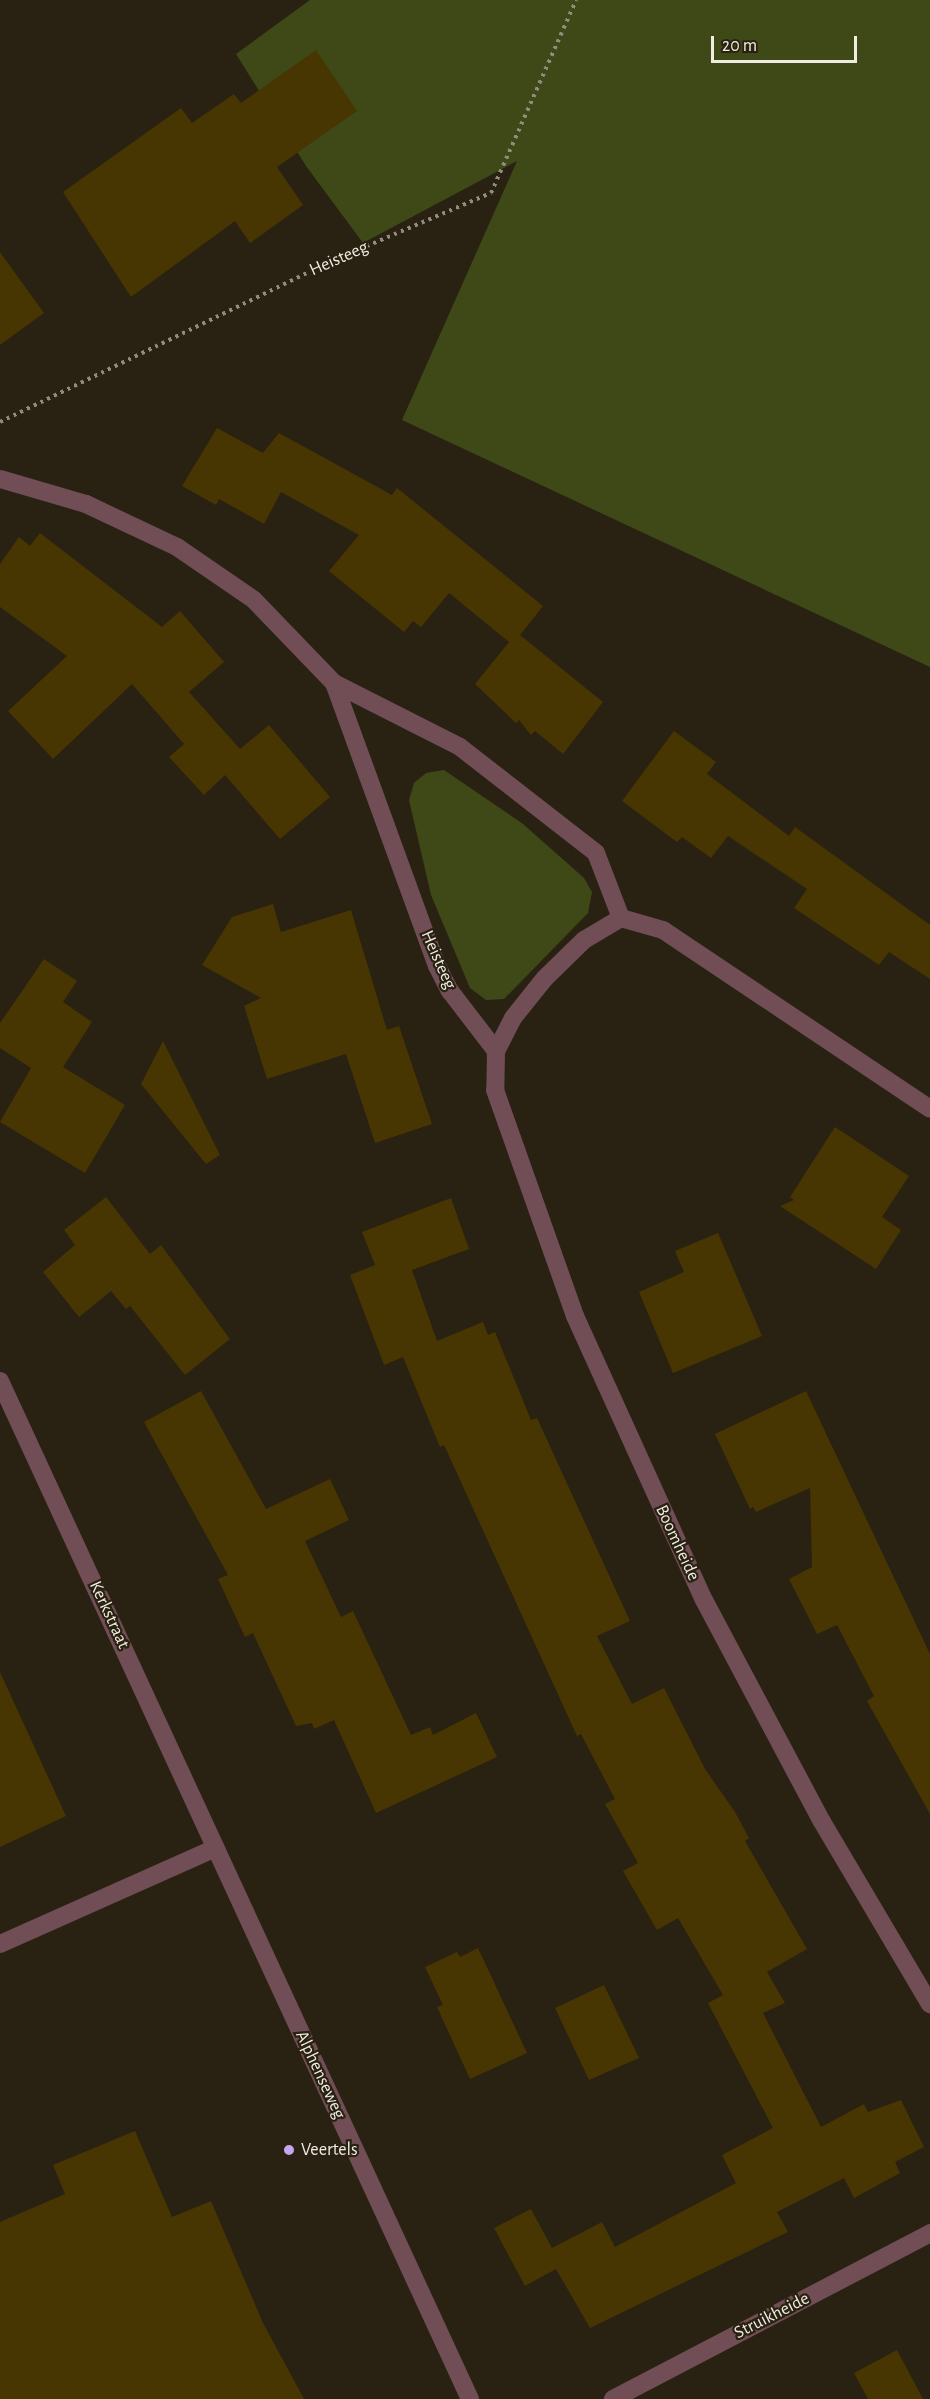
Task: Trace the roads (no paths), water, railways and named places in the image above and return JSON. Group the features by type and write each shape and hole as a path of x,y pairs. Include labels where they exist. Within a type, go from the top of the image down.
{"street":[{"name":"Heisteeg","path":"0,480 86,504 177,547 254,600 334,683 460,747 596,853 621,918"},
{"name":"Heisteeg","path":"334,683 437,966 450,991 496,1051"},
{"path":"496,1051 513,1018 545,978 584,940 621,918 663,930 930,1109"},
{"name":"Boomheide","path":"496,1051 495,1090 533,1206 575,1316 653,1491 756,1703 930,2004"},
{"name":"Kerkstraat","path":"0,1381 216,1848"},
{"path":"0,1944 216,1848"},
{"name":"Alphenseweg","path":"216,1848 470,2399"},
{"name":"Struikheide","path":"613,2399 930,2233"}],"place":[{"name":"Veertels","path":"289,2150"}]}
